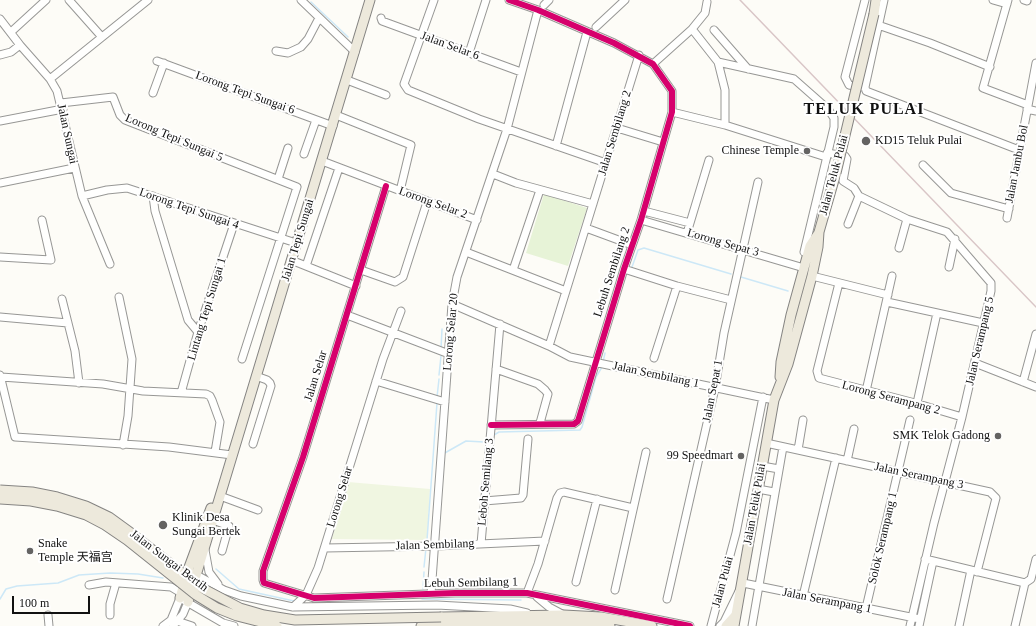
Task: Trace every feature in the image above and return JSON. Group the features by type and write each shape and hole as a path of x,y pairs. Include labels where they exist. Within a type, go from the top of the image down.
{"main road":[{"name":"Jalan Tepi Sungai","path":"183,598 188,570 232,455 347,80 370,0"},
{"name":"Jalan Teluk Pulai","path":"734,626 774,400 788,364 812,276 818,247 819,232 836,173 874,14 876,0"},
{"name":"Jalan Teluk Pulai","path":"780,383 781,362 802,267 810,246 819,232"},
{"path":"787,333 790,335 795,330 807,294"},
{"name":"Jalan Tepi Sungai","path":"183,598 197,575 224,479"},
{"name":"Jalan Sungai Bertih","path":"0,490 32,492 57,497 92,509 109,517 131,532 200,587 240,608 264,615 295,620 441,621 531,619 610,626"},
{"name":"Jalan Sungai Bertih","path":"0,498 31,501 58,506 86,515 105,525 127,540 202,598 237,616 277,626"},
{"name":"Jalan Sungai Bertih","path":"531,619 564,614 601,617 652,626"},
{"path":"726,626 736,614"},
{"path":"736,614 740,626"},
{"name":"Jalan Sungai Bertih","path":"421,626 441,621"}],"street":[{"path":"11,32 37,3 46,0"},
{"path":"69,0 101,36"},
{"path":"50,79 101,36 148,0"},
{"path":"434,0 404,84 408,90 507,129 606,163"},
{"path":"469,53 486,0"},
{"path":"509,0 538,10 639,55"},
{"path":"596,27 624,0"},
{"path":"865,0 845,77 849,85 867,89 1019,150"},
{"path":"867,89 878,25 884,0"},
{"path":"993,0 1008,2 983,88 1036,111"},
{"path":"304,1 319,18 355,52"},
{"path":"653,64 692,28 705,13 707,2"},
{"name":"Lorong Selar 20","path":"431,594 436,546 452,304 457,276 493,174 507,129 538,10"},
{"path":"276,51 288,53 301,46 308,39 319,18"},
{"name":"Jalan Selar 6","path":"380,18 382,21 521,72"},
{"name":"Jalan Sungai","path":"0,19 20,46 50,79 58,91 74,168 82,196 110,264"},
{"path":"878,25 930,43 990,67"},
{"path":"692,28 718,62 724,90 725,125"},
{"path":"714,30 749,69"},
{"path":"556,146 587,32"},
{"path":"0,55 11,52 20,46"},
{"name":"Lebuh Sembilang 2","path":"491,425 576,423 624,269 644,211 672,112 672,91 653,64 639,55"},
{"name":"Jalan Sembilang 2","path":"549,346 639,55"},
{"name":"Lorong Tepi Sungai 6","path":"153,93 161,62 332,126"},
{"path":"718,62 794,79 828,109 834,118 834,127 802,267"},
{"name":"Jalan Jambu Bol","path":"1007,218 1036,63"},
{"path":"347,80 386,96"},
{"name":"Lorong Tepi Sungai 5","path":"62,106 113,97 120,115 125,120 226,161 295,185"},
{"path":"0,121 62,106"},
{"path":"672,112 725,125 827,155"},
{"path":"336,115 411,145 400,191"},
{"path":"304,154 316,120"},
{"path":"616,128 663,142"},
{"path":"278,179 288,148"},
{"name":"Jalan Serampang 5","path":"827,155 845,156 847,159 843,181 854,188 859,196 907,219 947,232 991,283 991,291 975,364 925,559 910,626"},
{"path":"687,232 709,160"},
{"name":"Lorong Selar 2","path":"322,162 477,220"},
{"path":"923,165 951,193 1009,209"},
{"path":"0,183 74,168"},
{"path":"306,266 339,168"},
{"path":"493,174 540,190 593,204"},
{"name":"Jalan Sepat 1","path":"667,599 715,388 731,300 744,249 758,182"},
{"name":"Jalan Tepi Sungai","path":"242,359 297,189 295,185"},
{"name":"Jalan Selar","path":"263,571 302,457 386,186"},
{"name":"Lorong Tepi Sungai 4","path":"82,196 121,188 153,196 234,224 296,243"},
{"path":"513,270 540,190"},
{"path":"153,196 155,211 188,320 198,332"},
{"path":"848,224 859,196"},
{"path":"361,270 395,282 403,278 427,202"},
{"path":"644,211 690,223"},
{"path":"898,248 907,219"},
{"path":"0,257 51,260 42,220"},
{"name":"Lorong Sepat 3","path":"641,220 687,232 802,267"},
{"name":"Lintang Tepi Sungai 1","path":"181,393 198,332 234,224"},
{"path":"586,228 632,245"},
{"path":"949,267 954,239"},
{"path":"466,252 566,291"},
{"path":"292,260 356,286"},
{"path":"624,269 676,286 731,300"},
{"path":"812,276 937,313 983,323"},
{"path":"866,391 892,276"},
{"name":"Lorong Serampang 2","path":"839,283 817,371 819,378 917,403 962,417"},
{"path":"654,358 676,286"},
{"path":"119,297 132,359 131,388 123,445"},
{"path":"62,299 75,351 79,383"},
{"name":"Jalan Sembilang 1","path":"452,304 549,346 570,357 774,400"},
{"name":"Lorong Selar","path":"293,607 306,595 324,548 391,333 401,311"},
{"path":"917,403 937,313"},
{"path":"347,315 449,354"},
{"path":"0,318 68,323"},
{"name":"Leboh Semilang 3","path":"482,544 484,501 500,324"},
{"path":"1024,382 1036,334"},
{"path":"975,364 1036,387"},
{"path":"496,369 538,384 545,390 548,394 540,423"},
{"path":"215,452 221,425 210,396 143,391 131,388 0,376 15,437 215,452 232,455"},
{"path":"253,444 271,386 270,382 267,380 256,376"},
{"path":"376,381 445,402"},
{"name":"Jalan Pulai","path":"711,626 736,533 763,397"},
{"path":"798,450 803,420"},
{"name":"Solok Serampang 1","path":"866,608 910,420"},
{"path":"847,461 854,429"},
{"path":"484,501 521,498 524,495 528,439"},
{"name":"Jalan Serampang 3","path":"766,443 990,492 996,498 974,571"},
{"name":"Jalan Teluk Pulai","path":"752,625 783,447"},
{"path":"615,590 646,452"},
{"path":"803,596 836,458"},
{"path":"762,466 779,469"},
{"path":"527,593 545,541 557,498 560,493 564,492 633,508"},
{"path":"745,492 774,492"},
{"path":"220,496 258,510"},
{"path":"576,582 597,500"},
{"path":"213,520 230,526 222,551"},
{"path":"736,533 750,536"},
{"name":"Jalan Sembilang","path":"324,548 436,546 545,541"},
{"path":"205,548 209,572 213,580 224,590"},
{"path":"925,559 974,571 1031,581"},
{"path":"1014,626 1031,581 1036,560"},
{"path":"920,623 933,561"},
{"path":"188,570 224,590 258,601 293,607 438,605 510,609 531,619"},
{"name":"Lebuh Sembilang 1","path":"263,571 262,580 264,583 314,598 431,594 527,593 535,596 690,626"},
{"path":"959,626 974,571"},
{"path":"90,584 98,582 171,587 183,598 223,624 234,626"},
{"path":"110,615 110,603 116,583"},
{"path":"720,626 724,622 742,583"},
{"name":"Jalan Serampang 1","path":"742,583 912,618 920,623"},
{"path":"535,596 549,607 564,614"},
{"path":"183,598 175,624 192,626"},
{"path":"163,626 171,620 183,598"},
{"path":"48,615 49,626"},
{"path":"518,626 531,619"}],"green space":[{"path":"544,194 587,208 568,266 526,253"},
{"path":"348,482 430,489 427,540 332,539"}],"waterway":[{"path":"311,2 348,37"},
{"path":"632,267 638,250 644,248 731,274"},
{"path":"741,277 788,291"},
{"path":"441,349 442,329"},
{"path":"603,362 605,353"},
{"path":"439,375 441,356"},
{"path":"494,435 499,432 580,430 596,377 602,367"},
{"path":"437,397 439,379"},
{"path":"427,540 437,403"},
{"path":"443,454 466,441 484,442"},
{"path":"424,567 426,548"},
{"path":"216,569 239,589 294,601"},
{"path":"423,589 424,572"},
{"path":"0,599 6,589 17,586 58,583 79,575 110,573 138,574 163,578"},
{"path":"422,599 521,600"}],"railway":[{"path":"740,0 1036,307"}],"cycle path":[{"path":"491,425 574,424 578,421 624,269 641,220 672,112 672,91 653,64 614,43 538,10 509,0"},
{"path":"386,186 303,457 263,571 264,583 314,598 455,593 527,593 690,626"}],"place":[{"name":"KD15 Teluk Pulai","path":"866,141"},
{"name":"Chinese Temple","path":"807,151"},
{"name":"SMK Telok Gadong","path":"998,436"},
{"name":"99 Speedmart","path":"741,456"},
{"name":"Klinik Desa Sungai Bertek","path":"163,525"},
{"name":"Snake Temple 天福宫","path":"30,551"}],"district":[{"name":"TELUK PULAI","path":"864,110"}]}
